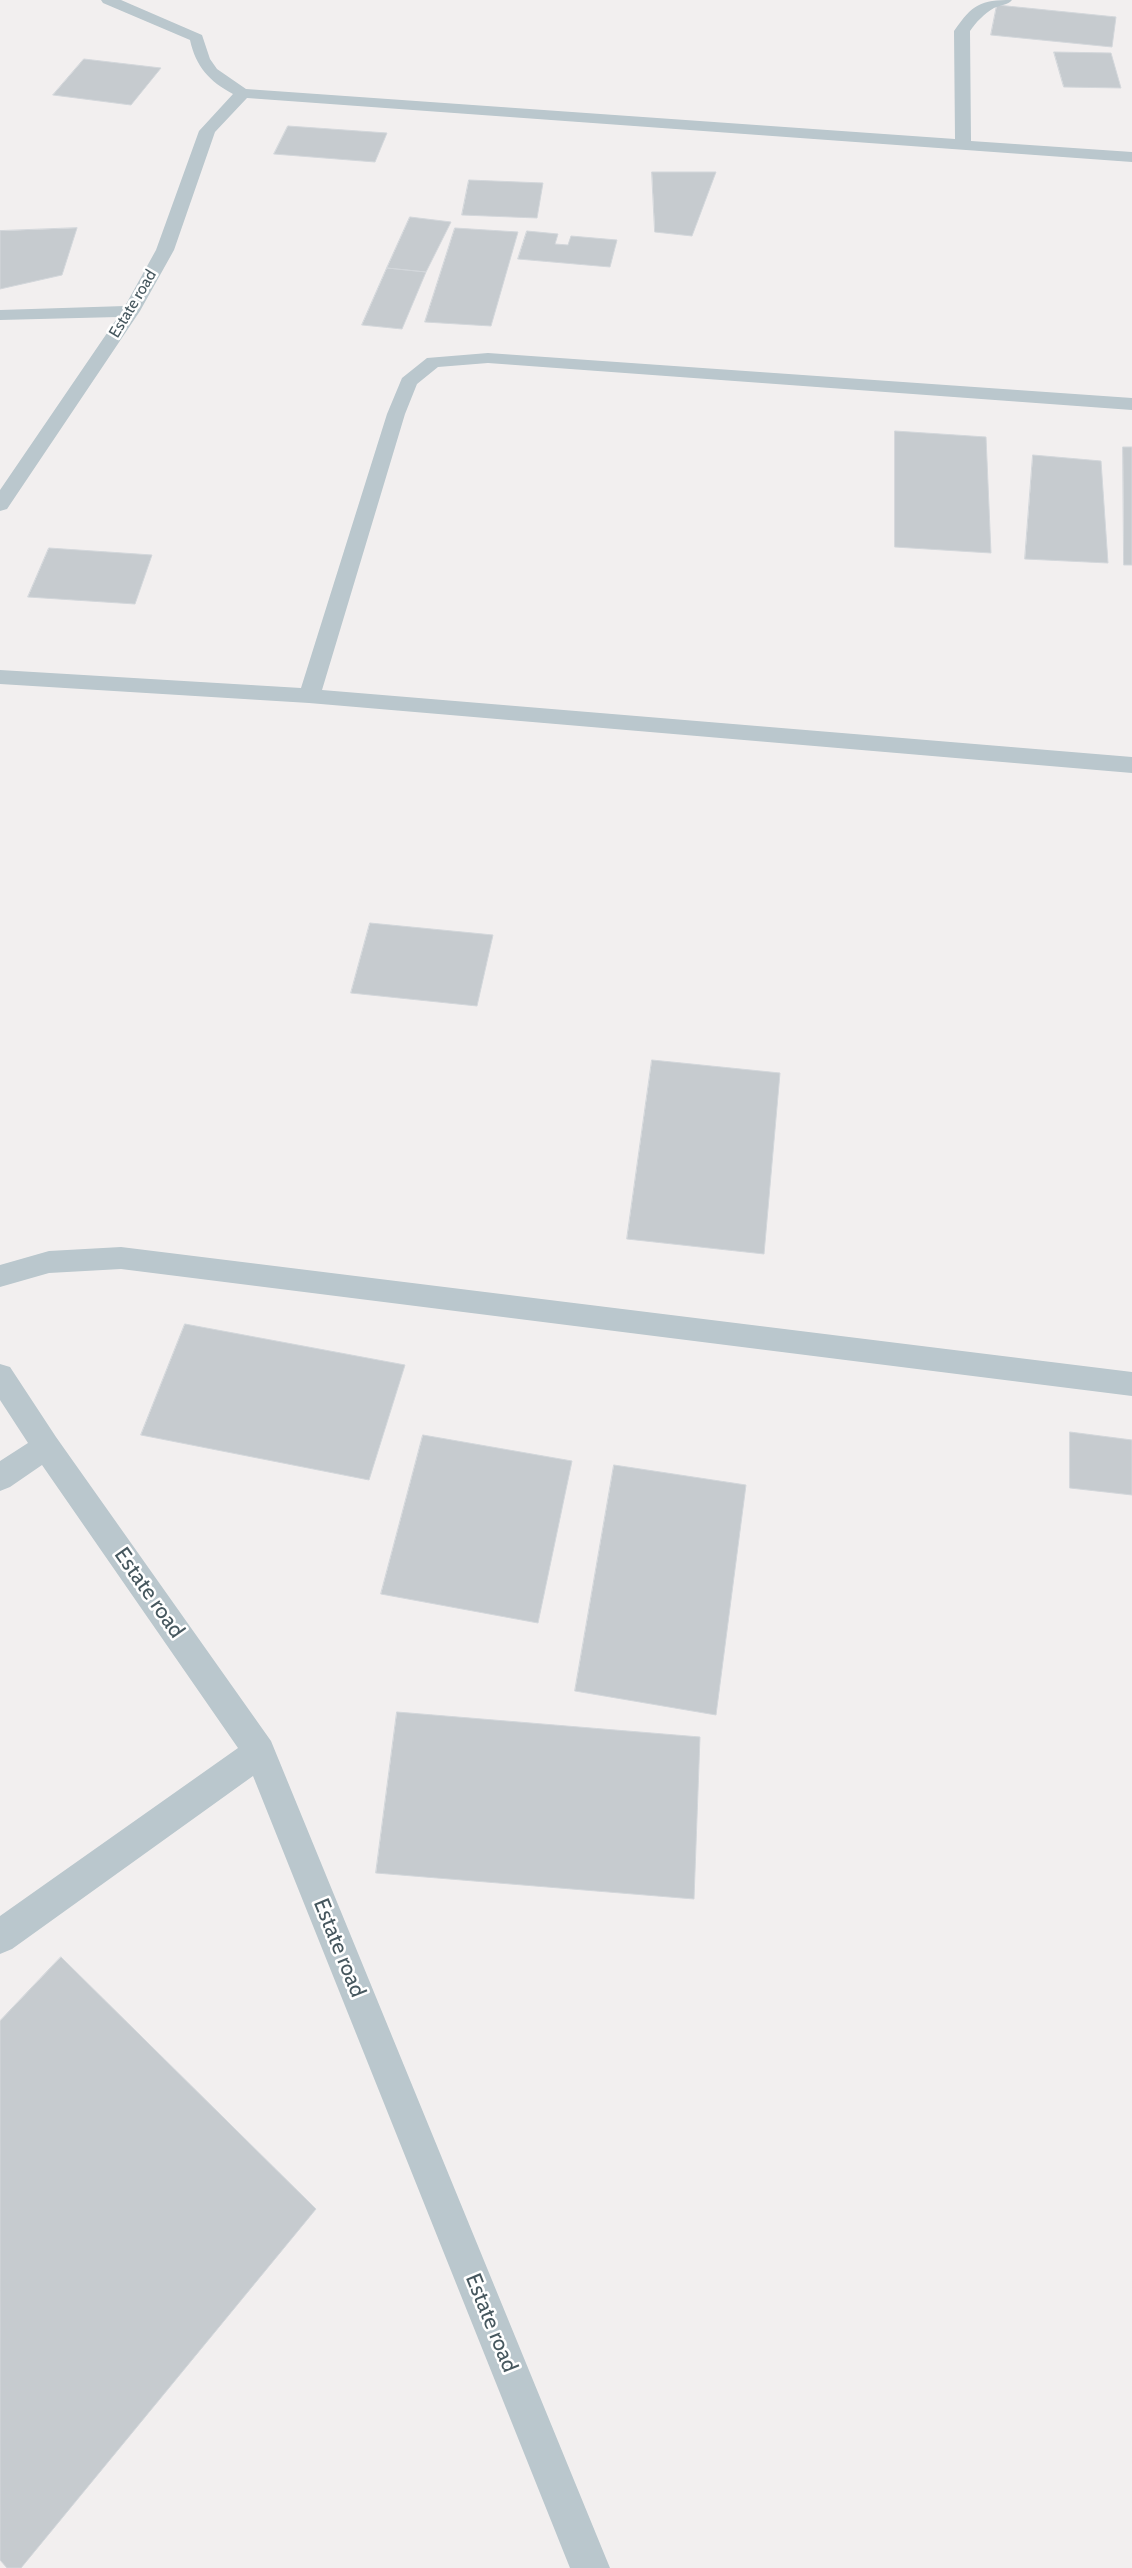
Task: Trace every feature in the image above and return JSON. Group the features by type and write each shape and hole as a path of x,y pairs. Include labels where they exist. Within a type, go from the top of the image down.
{"street":[{"path":"108,0 197,38 201,59 218,80 243,93 1132,157"},
{"path":"962,145 962,31 972,17 986,6 993,2 1005,0"},
{"name":"Estate road","path":"0,504 131,311 165,250 207,131 243,93"},
{"path":"0,315 131,311"},
{"path":"309,696 396,414 409,382 433,362 488,358 1132,404"},
{"path":"0,677 309,696 1132,765"},
{"path":"0,1276 49,1262 121,1258 1132,1384"},
{"name":"Estate road","path":"0,1376 46,1446 260,1752 590,2568"},
{"path":"0,1478 46,1446"},
{"path":"0,1938 30,1914 260,1752"}],"building":[{"path":"997,5 1116,17 1112,47 991,35"},
{"path":"1054,52 1111,53 1121,88 1064,87"},
{"path":"84,59 161,68 131,105 53,95"},
{"path":"288,126 387,133 375,162 274,154"},
{"path":"652,172 716,172 692,236 655,232"},
{"path":"469,180 543,183 537,218 462,215"},
{"path":"410,217 451,222 426,272 387,268"},
{"path":"77,228 62,275 0,289 0,231"},
{"path":"455,228 518,232 491,326 425,322"},
{"path":"527,231 558,234 555,244 568,245 571,236 617,240 610,267 518,259"},
{"path":"387,268 426,272 402,329 362,325"},
{"path":"895,431 986,437 991,553 895,547"},
{"path":"1123,447 1132,447 1132,565 1124,565"},
{"path":"1033,455 1101,461 1108,563 1025,559"},
{"path":"49,548 152,555 135,604 28,597"},
{"path":"370,923 493,935 477,1006 351,993"},
{"path":"652,1060 780,1073 764,1254 627,1239"},
{"path":"185,1324 405,1365 369,1480 141,1435"},
{"path":"1070,1432 1132,1440 1132,1495 1070,1488"},
{"path":"423,1435 572,1461 538,1623 381,1594"},
{"path":"614,1465 746,1485 716,1715 575,1691"},
{"path":"397,1712 700,1737 694,1899 376,1873"},
{"path":"61,1957 316,2209 21,2568 7,2568 0,2560 0,2021"}]}
